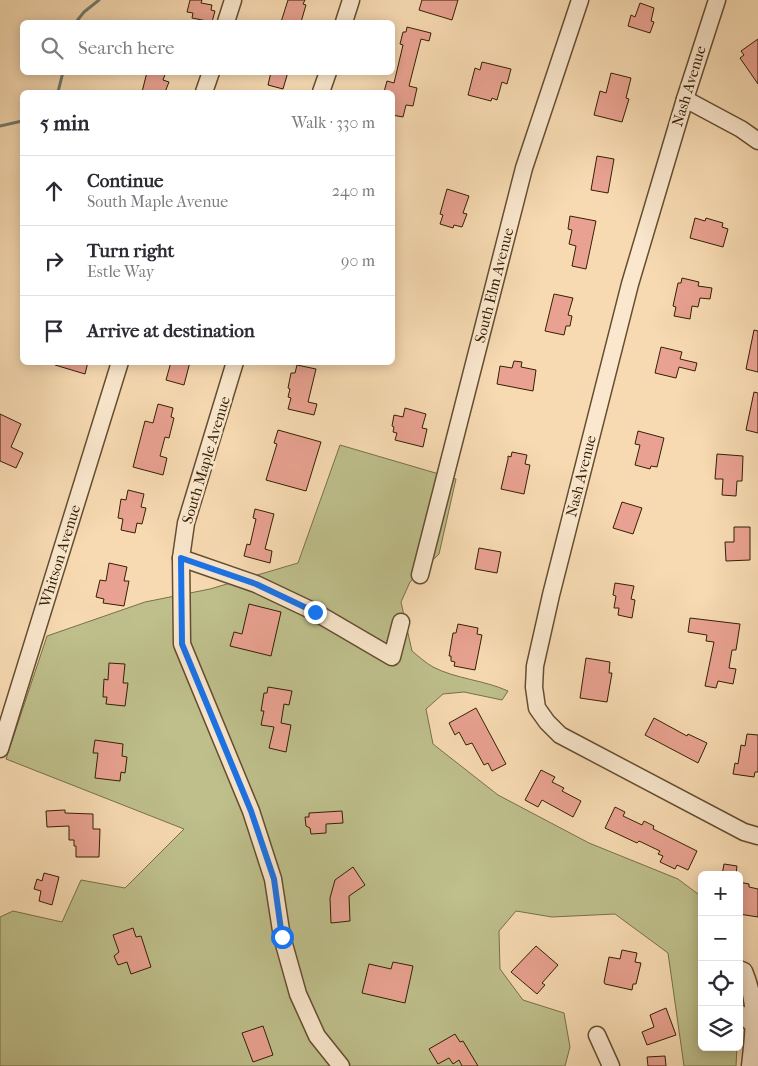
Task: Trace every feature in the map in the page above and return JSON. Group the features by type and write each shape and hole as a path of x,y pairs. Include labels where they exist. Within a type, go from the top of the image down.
{"street":[{"path":"227,20 233,0"},
{"path":"345,20 351,0"},
{"name":"South Elm Avenue","path":"420,575 524,168 580,0"},
{"name":"Nash Avenue","path":"717,0 685,99 623,313 551,595 535,666 534,687 537,708 560,735 744,832 758,836"},
{"path":"205,90 210,75"},
{"path":"323,90 327,75"},
{"path":"685,99 741,129 758,141"},
{"name":"Whitson Avenue","path":"0,749 119,365"},
{"name":"South Maple Avenue","path":"234,365 186,523 181,558 182,644 251,811 274,879 282,937 298,994 317,1036 341,1066"},
{"path":"181,558 256,584 315,612 392,657 402,622"},
{"path":"743,971 750,984 755,1003 750,1066"},
{"path":"743,1016 754,1025"},
{"path":"597,1035 611,1066"}],"green space":[{"path":"340,445 456,479 439,554 410,582 401,602 412,651 430,665 442,671 508,691 502,700 464,692 443,694 426,709 433,744 498,795 589,843 678,879 698,894 698,1051 737,1051 736,1066 684,1066 668,953 615,914 552,917 516,911 499,931 500,969 523,1000 564,1013 570,1047 565,1066 0,1066 0,917 13,911 62,922 81,880 125,888 184,829 6,759 47,636 145,602 210,589 298,563"}],"building":[{"path":"190,0 202,0 201,3 212,5 211,10 215,11 213,20 192,18 193,13 187,12"},
{"path":"288,0 305,0 303,4 306,5 302,20 282,20"},
{"path":"422,0 458,0 452,20 419,10"},
{"path":"640,3 654,8 651,21 654,22 650,33 628,26 631,15 635,17"},
{"path":"407,27 431,33 429,41 421,39 409,86 417,88 413,106 406,105 403,117 395,116 395,90 385,90 387,81 394,83 403,45 400,44 403,32 406,32"},
{"path":"758,39 758,84 740,58 744,55 741,51"},
{"path":"482,62 511,69 507,84 502,82 497,100 492,98 491,101 468,95 475,68 480,70"},
{"path":"611,73 631,78 626,98 629,99 622,122 594,115 600,91 606,93"},
{"path":"146,75 165,75 163,80 169,82 166,90 142,90"},
{"path":"270,75 287,75 283,89 268,85"},
{"path":"597,156 614,159 608,193 591,190"},
{"path":"447,189 469,196 463,213 467,214 462,227 454,225 453,228 440,224 443,215 440,214"},
{"path":"570,216 596,221 586,269 572,266 576,246 569,244 572,230 568,229"},
{"path":"695,218 705,221 706,218 723,223 722,227 728,229 723,247 690,238"},
{"path":"682,278 699,282 698,286 712,288 710,299 700,298 698,307 692,306 690,319 674,316 676,307 673,306 678,283 681,283"},
{"path":"554,294 573,298 568,315 572,316 570,326 566,326 564,335 545,331"},
{"path":"754,330 758,331 758,372 746,369"},
{"path":"661,347 682,352 680,359 697,363 695,371 679,367 676,378 655,373"},
{"path":"514,361 522,362 521,367 536,370 533,391 497,384 500,366 512,368"},
{"path":"55,365 87,365 85,374"},
{"path":"170,365 189,365 184,385 166,380"},
{"path":"297,365 316,369 308,402 317,404 314,415 288,409 291,398 288,397 290,389 288,388 291,373 295,373"},
{"path":"754,392 758,393 758,433 746,430"},
{"path":"158,404 173,408 171,417 174,418 169,438 165,437 160,456 167,458 163,475 133,467 145,421 153,423"},
{"path":"405,408 426,414 422,428 427,429 423,447 395,440 397,433 393,432 394,427 392,426 394,415 403,417"},
{"path":"0,414 21,424 11,447 23,453 16,468 0,461"},
{"path":"278,430 321,442 306,491 266,480 277,444 274,443"},
{"path":"638,431 664,438 657,467 651,466 650,469 635,465 640,445 635,444"},
{"path":"512,452 527,455 525,464 530,465 524,494 501,489 508,456 511,457"},
{"path":"717,454 743,456 742,481 737,481 736,496 722,495 723,479 715,479"},
{"path":"128,490 144,494 141,507 146,508 142,524 137,523 135,533 121,530 123,519 118,518 121,499 126,500"},
{"path":"622,502 642,508 633,534 613,528"},
{"path":"255,509 274,514 265,549 272,551 270,563 244,556 247,544 250,545 256,519 253,518"},
{"path":"734,527 750,527 750,560 726,561 725,542 734,542"},
{"path":"479,548 501,552 497,573 475,569"},
{"path":"109,563 127,567 124,581 129,581 124,606 103,603 104,599 96,597 100,580 106,581"},
{"path":"615,583 634,586 631,599 635,600 632,618 618,615 619,608 614,608 616,596 613,595"},
{"path":"249,604 281,612 271,656 230,646 234,632 242,634"},
{"path":"690,618 740,624 736,650 732,650 729,668 736,669 733,684 718,681 716,688 705,686 714,642 706,641 707,635 688,632"},
{"path":"458,624 478,628 477,634 482,635 475,670 454,666 455,662 451,661 451,656 449,656 453,633 456,633"},
{"path":"586,658 610,662 609,673 612,673 607,702 580,698"},
{"path":"109,663 125,664 123,683 128,683 125,706 106,704 107,697 103,697 104,679 108,680"},
{"path":"268,687 292,691 289,705 284,704 281,723 291,725 286,752 269,748 274,727 261,725 264,711 261,711 264,693 267,693"},
{"path":"476,708 506,764 492,771 488,763 484,765 472,743 466,745 459,732 455,735 449,723"},
{"path":"654,718 687,736 688,734 707,743 698,763 645,735"},
{"path":"747,734 758,735 758,772 755,772 754,777 733,774 735,763 738,764 741,745 745,746"},
{"path":"95,740 123,744 122,756 127,757 125,773 121,772 120,781 95,778 98,753 93,753"},
{"path":"541,770 555,777 552,782 564,788 562,791 581,801 573,817 542,800 538,807 525,800"},
{"path":"615,807 625,812 623,816 642,825 644,821 654,826 653,829 697,851 688,870 677,865 675,869 660,862 663,856 658,854 660,851 605,828"},
{"path":"65,810 65,813 93,814 93,829 100,829 99,857 76,857 74,840 69,840 69,826 47,827 46,811"},
{"path":"342,811 343,823 326,824 326,833 311,834 310,828 306,826 305,817 309,817 309,813"},
{"path":"724,864 737,866 736,871 723,871"},
{"path":"353,867 365,885 349,896 350,921 331,923 330,898 335,880"},
{"path":"44,873 59,877 52,905 39,901 41,891 34,889 37,879 42,881"},
{"path":"743,883 749,884 749,887 758,889 758,917 743,915"},
{"path":"133,928 136,937 141,936 151,967 131,974 127,962 118,965 114,956 119,952 113,935"},
{"path":"536,946 558,965 542,983 545,985 537,994 511,972"},
{"path":"622,950 637,953 635,962 641,963 636,984 633,984 632,990 605,984 604,982 609,957 620,959"},
{"path":"393,962 413,966 405,1003 362,993 369,964 391,969"},
{"path":"666,1008 676,1035 647,1045 642,1032 654,1027 650,1015"},
{"path":"263,1026 273,1055 253,1062 242,1033"},
{"path":"455,1034 460,1042 463,1041 478,1066 462,1066 459,1060 453,1064 449,1058 438,1064 429,1049"},
{"path":"665,1056 666,1066 648,1066 647,1057"}],"waterway":[{"path":"78,20 99,0"},
{"path":"58,90 62,75"},
{"path":"0,126 20,121"}],"route":[{"path":"282,937 274,879 251,811 182,644 181,558 256,584 315,612"}]}
